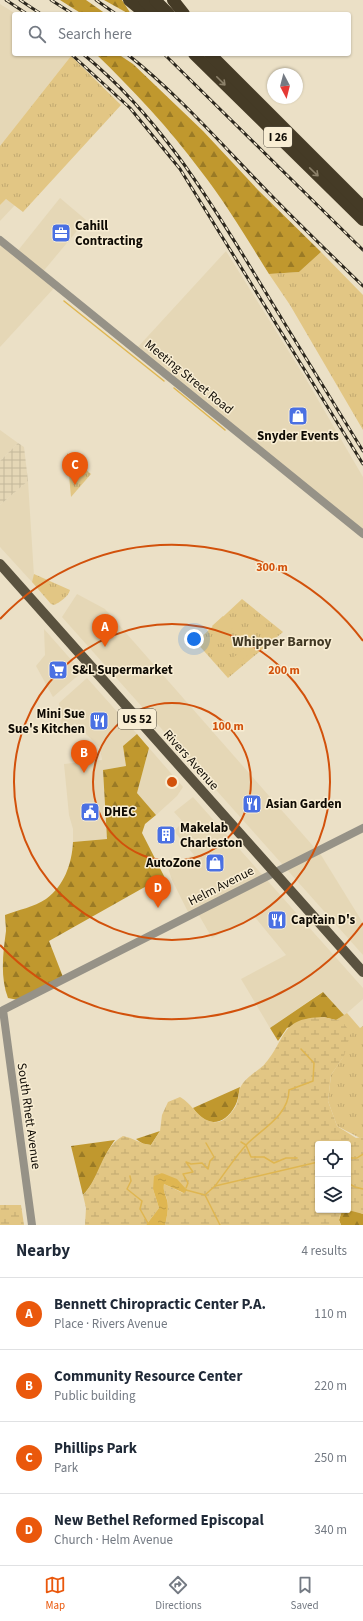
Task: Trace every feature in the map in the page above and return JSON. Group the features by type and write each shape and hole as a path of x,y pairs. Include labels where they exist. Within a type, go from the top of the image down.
{"highway":[{"path":"129,0 144,12"},
{"path":"144,0 155,12"},
{"path":"155,0 167,12"},
{"path":"172,0 182,12"},
{"name":"I 26","path":"196,56 363,220"},
{"name":"I 26","path":"212,56 363,207"},
{"path":"218,56 260,104"}],"main road":[{"name":"Rivers Avenue","path":"0,564 363,972"}],"street":[{"name":"Meeting Street Road","path":"0,240 363,534"},
{"name":"Helm Avenue","path":"3,1010 363,828"},
{"name":"South Rhett Avenue","path":"3,1010 32,1225"}],"shaded area":[{"path":"0,4 13,12 12,56 71,56 0,146"},
{"path":"60,198 86,220 41,274 16,253"},
{"path":"6,199 15,205 0,221 0,205"},
{"path":"0,244 54,288 0,347"},
{"path":"226,251 306,379 363,477 363,530 137,348"},
{"path":"0,430 18,443 0,461"},
{"path":"18,443 24,447 28,481 0,505 0,461"},
{"path":"28,481 34,576 32,582 0,547 0,505"},
{"path":"77,594 105,609 321,855 363,923 363,955 62,617"},
{"path":"44,629 82,672 53,697 36,666 45,655"},
{"path":"87,678 137,734 123,746 126,766 103,770 107,839 73,842 73,829 69,815 64,764 102,760 100,748 75,723 65,732 61,727 59,703"},
{"path":"149,748 183,787 177,796 156,815 137,793"},
{"path":"193,797 363,988 363,999 347,1013 344,1015 322,992 270,1028 241,979 286,955 254,916 212,938 196,910 189,914 172,880 167,865 194,855 174,831 183,822 174,812"}],"green space":[{"path":"60,0 86,0 103,12 79,12"},
{"path":"104,0 122,0 130,12 125,12"},
{"path":"71,56 121,105 23,212 6,199 0,205 0,146"},
{"path":"98,56 121,56 133,64 203,131 258,190 321,252 299,272 269,274 210,183 176,139 124,81"},
{"path":"321,252 363,295 363,430 290,305 269,274 299,272"},
{"path":"67,453 91,474 71,497"},
{"path":"34,574 70,590 69,593 59,602 54,605 51,604 32,582"},
{"path":"242,599 283,632 228,678 196,642"},
{"path":"223,616 234,627 223,637 212,626"},
{"path":"244,649 249,654 236,666 230,660"},
{"path":"137,734 149,748 137,793 156,815 145,824 142,833 165,878 143,888 49,941 63,977 18,1000 8,998 5,990 3,973 3,956 6,931 5,915 46,899 58,888 69,866 73,842 107,839 103,770 126,766 123,746"},
{"path":"323,992 344,1015 336,1020 323,1017 287,1028 278,1041 270,1028"},
{"path":"347,1013 360,1028 363,1026 363,1137 360,1138 337,1126 328,1101 331,1075 343,1057 341,1022 336,1020"},
{"path":"323,1017 341,1021 351,1032 344,1056 331,1075 328,1101 337,1126 356,1138 363,1137 363,1214 351,1211 351,1141 315,1141 315,1213 341,1213 339,1220 341,1225 165,1225 168,1205 164,1184 183,1193 162,1173 153,1189 159,1208 146,1225 85,1225 86,1208 83,1195 89,1188 105,1155 116,1141 123,1136 151,1145 160,1131 162,1115 168,1102 180,1097 203,1118 213,1122 223,1120 236,1106 239,1090 242,1084 264,1065 291,1026 298,1021 309,1018"},
{"path":"240,1087 238,1099 231,1113 220,1121 215,1122 204,1119 193,1108"},
{"path":"160,1131 151,1145 143,1144 136,1139"},
{"path":"115,1140 88,1189 83,1195 71,1146"},
{"path":"0,1205 21,1205 24,1225 0,1225"},
{"path":"351,1209 363,1214 363,1225 341,1225 339,1220 341,1213 351,1213"}],"water":[{"path":"162,1173 177,1179 187,1190 184,1193 164,1184 168,1206 165,1225 146,1225 159,1208 153,1189 154,1176"}],"waterway":[{"path":"64,301 164,381"},
{"path":"174,388 225,430"},
{"path":"215,1186 247,1144 280,1114 285,1107 289,1090 313,1081 314,1063 301,1049"},
{"path":"241,1142 246,1145 251,1157 264,1157 274,1163 286,1158 297,1158"},
{"path":"186,1188 188,1183 183,1174 193,1172 186,1162 191,1164 202,1163 208,1169 210,1161 214,1157 206,1143"},
{"path":"351,1158 357,1158 363,1154"},
{"path":"206,1194 215,1186 315,1163"},
{"path":"130,1176 131,1181 127,1189 142,1201 140,1209 149,1225"},
{"path":"351,1185 363,1189"},
{"path":"186,1190 205,1195 220,1225"}],"railway":[{"path":"6,0 24,12"},
{"path":"20,0 38,12"},
{"path":"51,0 70,12"},
{"path":"96,0 113,12"},
{"path":"73,56 130,108 180,169 363,464"},
{"path":"85,56 135,103 180,158 220,217 363,451"},
{"path":"129,56 182,103 280,204 363,286"},
{"path":"166,56 363,250"}],"place":[{"name":"Cahill Contracting","path":"61,233"},
{"name":"Snyder Events","path":"298,416"},
{"name":"Phillips Park","path":"75,485"},
{"name":"Bennett Chiropractic Center P.A.","path":"105,647"},
{"name":"S&L Supermarket","path":"58,670"},
{"name":"Mini Sue Sue's Kitchen","path":"99,721"},
{"name":"Community Resource Center","path":"84,773"},
{"name":"Asian Garden","path":"252,804"},
{"name":"DHEC","path":"90,812"},
{"name":"Makelab Charleston","path":"166,835"},
{"name":"AutoZone","path":"215,863"},
{"name":"New Bethel Reformed Episcopal","path":"158,908"},
{"name":"Captain D's","path":"277,920"}],"district":[{"name":"Whipper Barnoy","path":"282,642"}]}
